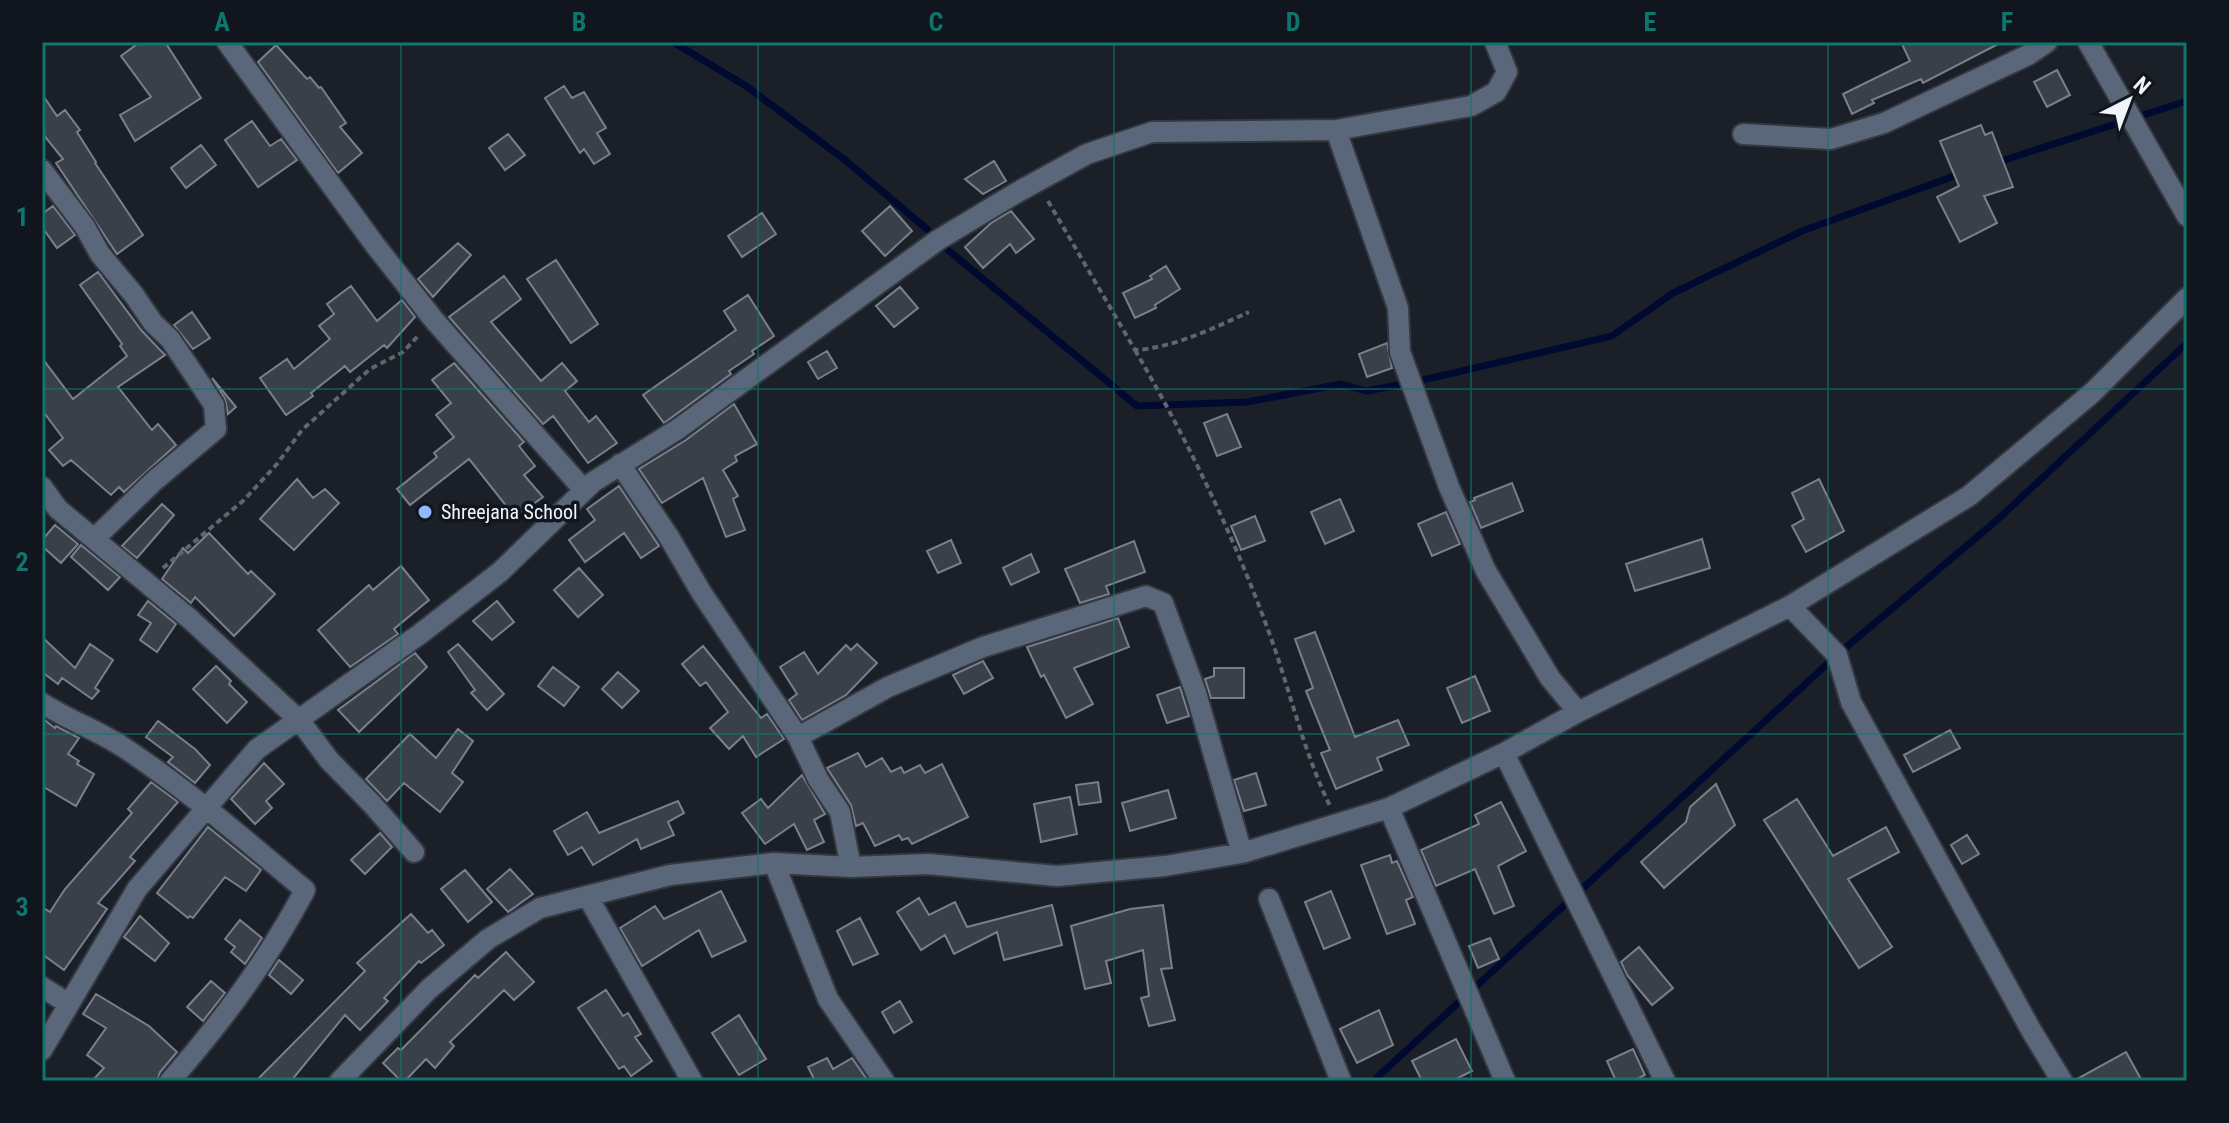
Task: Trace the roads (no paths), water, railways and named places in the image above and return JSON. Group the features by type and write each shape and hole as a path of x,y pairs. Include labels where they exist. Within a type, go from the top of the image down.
{"street":[{"path":"227,42 375,245 434,320 584,490"},
{"path":"42,1050 137,889 257,749 420,634 500,572 584,490 678,429 938,240 1087,154 1152,132 1336,130 1471,106 1496,92 1507,72 1495,42"},
{"path":"1743,134 1831,139 1884,123 2028,55 2047,42"},
{"path":"2088,42 2187,216"},
{"path":"1336,130 1398,308 1400,352 1449,487 1486,571 1550,678 1578,712"},
{"path":"42,170 85,227 100,254 153,323 170,339 214,405 216,429 154,481 94,539"},
{"path":"340,1081 429,989 488,939 540,908 670,875 774,863 851,867 928,864 1057,876 1165,866 1242,853 1389,808 1504,753 1578,712 1790,606 1969,496 2092,393 2187,298"},
{"path":"620,464 798,737 818,779 840,812 851,867"},
{"path":"42,487 58,509 190,619 300,721 329,760 414,852"},
{"path":"798,737 888,687 983,647 1146,596 1163,603 1196,693 1242,853"},
{"path":"1790,606 1837,655 1851,702 2062,1081"},
{"path":"42,703 120,745 206,808 305,890 277,943 210,1035 170,1081"},
{"path":"1504,753 1665,1081"},
{"path":"1389,808 1505,1081"},
{"path":"774,863 828,999 884,1081"},
{"path":"588,897 692,1081"},
{"path":"1269,899 1341,1081"},
{"path":"42,987 69,1004"}],"waterway":[{"path":"673,42 746,86 845,160 928,230"},
{"path":"1995,163 2187,101"},
{"path":"948,250 1137,406 1247,402 1341,384 1366,391 1612,336 1673,293 1802,231 1960,174"},
{"path":"1373,1081 1837,655 1996,521 2187,343"}],"place":[{"name":"Shreejana School","path":"425,512"}]}
